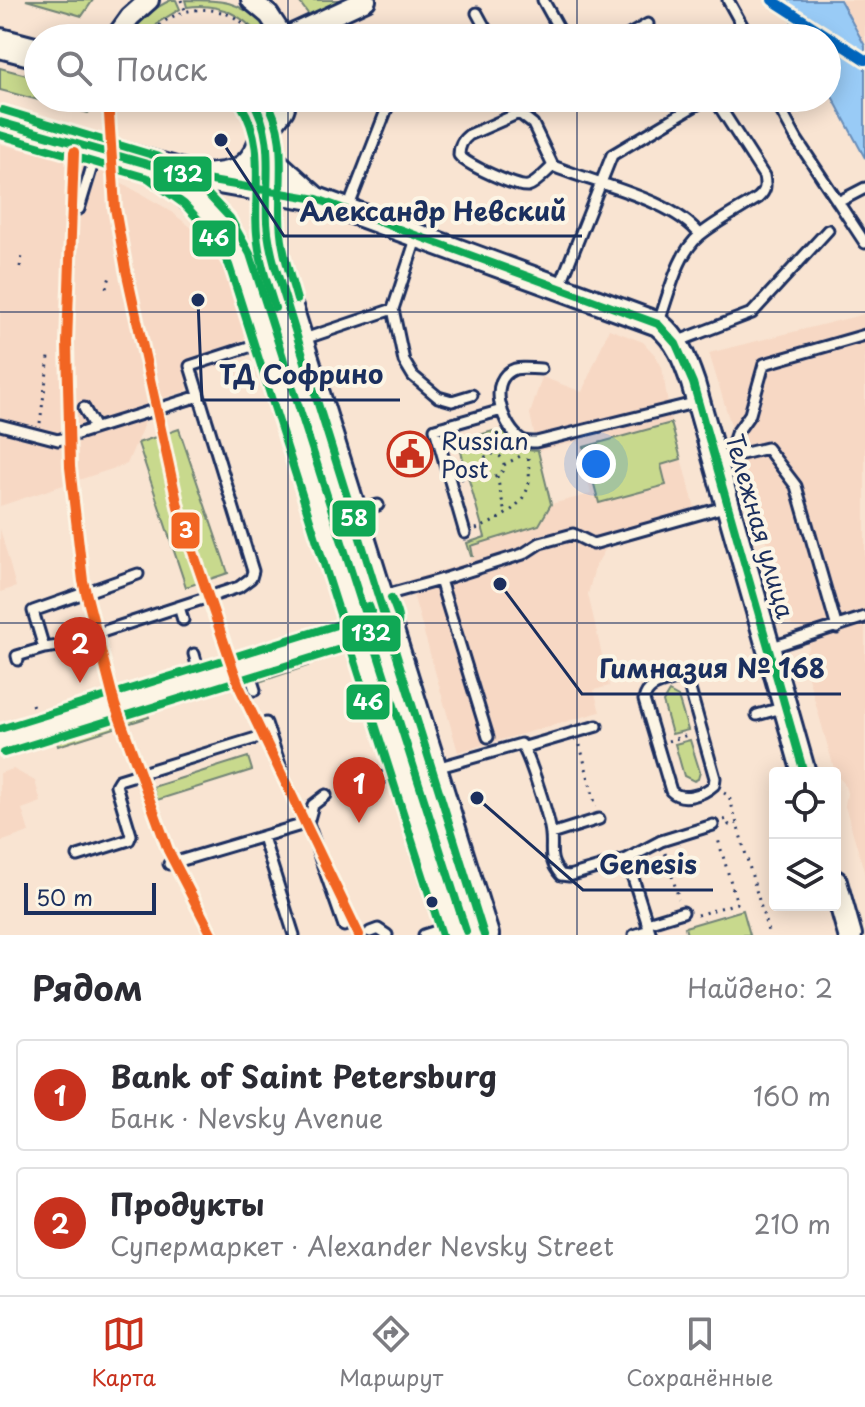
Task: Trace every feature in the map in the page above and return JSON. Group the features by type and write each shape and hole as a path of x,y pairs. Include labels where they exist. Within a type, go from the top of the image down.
{"main road":[{"path":"0,43 24,49"},
{"path":"260,112 267,145 268,225 273,259 298,341 365,509 383,610 484,935"},
{"path":"0,122 200,179 224,179 241,173 267,145"},
{"path":"153,167 192,195 225,233 245,272 453,930"}],"street":[{"path":"125,24 149,0"},
{"path":"251,0 275,24"},
{"path":"314,24 366,0"},
{"path":"283,112 267,145 317,199"},
{"path":"200,179 317,199 658,324 676,342"},
{"name":"Тележная улица","path":"676,342 684,356 698,402 802,767"},
{"path":"1,739 359,630 383,610"},
{"path":"841,903 850,935"}],"lane":[{"path":"543,0 556,24"},
{"path":"728,0 741,24"},
{"path":"477,13 483,24"},
{"path":"347,211 386,112"},
{"path":"559,288 608,162 617,151 684,112"},
{"path":"658,324 683,257 700,235 764,193 764,176 723,112"},
{"path":"782,112 865,243"},
{"path":"553,166 533,183 521,185 469,164 459,155 459,148 469,135 519,113 533,124 553,166 681,216 700,235"},
{"path":"79,209 97,150"},
{"path":"838,202 863,189"},
{"path":"676,342 752,313 828,230"},
{"path":"417,236 393,309 404,361 413,376 438,397 452,401 472,395"},
{"path":"298,341 393,309"},
{"path":"714,460 728,457 736,434 750,414 764,364 865,335"},
{"path":"18,660 17,656 59,646 239,587 251,578 253,571 190,366 267,342"},
{"path":"541,369 518,368 507,373 500,382 502,410 518,438 536,442 698,402"},
{"path":"0,425 58,440 199,396"},
{"path":"84,408 95,428"},
{"path":"465,533 435,429 502,410"},
{"path":"742,454 767,448 796,486 837,628"},
{"path":"383,610 440,580 523,554 540,543 573,534 593,544 728,506"},
{"path":"44,648 33,611 138,574"},
{"path":"440,580 488,737"},
{"path":"179,607 183,620"},
{"path":"768,648 865,617"},
{"path":"194,654 201,679"},
{"path":"247,665 255,690"},
{"path":"676,679 684,680 689,686 702,731 715,778 714,785 708,790 676,796 671,791 657,744 644,700 646,692 651,687 676,679"},
{"path":"757,715 785,707"},
{"path":"432,769 517,743 525,747 597,726"},
{"path":"702,731 714,727"},
{"path":"78,856 129,840 131,835 116,785 119,780 268,728 281,768"},
{"path":"525,747 551,834 549,848 561,875 569,876 627,859 661,841 713,825"},
{"path":"369,782 403,771"},
{"path":"326,795 313,805 308,823 344,926"},
{"path":"551,834 599,819"},
{"path":"169,864 308,823"},
{"path":"263,837 294,935"},
{"path":"627,859 649,929"},
{"path":"634,935 683,912"},
{"path":"370,932 378,929 387,935"},
{"path":"424,935 453,930"}],"path":[{"path":"181,0 185,10"},
{"path":"20,267 22,256"},
{"path":"106,288 110,277"},
{"path":"130,293 133,285"},
{"path":"38,435 49,357"},
{"path":"482,527 505,514 523,497 529,485 527,452 504,465 497,476 505,514"},
{"path":"497,476 487,475 483,462 490,455 499,457 504,465"},
{"path":"468,477 484,471"},
{"path":"657,744 702,731"},
{"path":"577,732 599,819"},
{"path":"714,785 729,796 769,935"},
{"path":"731,825 737,823"},
{"path":"661,841 685,919 737,903 713,825"}],"shaded area":[{"path":"840,0 865,0 865,46"},
{"path":"0,144 92,166 166,208 201,235 226,268 247,339 197,357 187,391 154,401 127,464 0,506"},
{"path":"865,314 865,874 845,806 847,793 841,780 841,767 834,767 802,656 809,648 803,629 792,626 709,353"},
{"path":"609,329 643,342 662,367 671,423 699,522 606,548 595,567 588,594 609,686 594,690 600,712 458,752 409,580 467,563 473,556 471,546 539,525 551,504 591,494 578,441 538,451 530,414 542,377 582,392"},
{"path":"0,529 16,587 0,592"},
{"path":"13,769 35,781 41,802 22,809 29,832 0,842 0,773"}],"green space":[{"path":"26,0 93,0 82,16"},
{"path":"171,0 176,0 180,9 158,24 139,24"},
{"path":"185,0 229,3 247,11 263,24 247,24 225,10 207,6 187,7"},
{"path":"298,0 342,0 309,15"},
{"path":"0,68 24,74 24,96 0,90"},
{"path":"671,423 681,459 661,465 666,485 599,503 584,447"},
{"path":"179,429 228,573 186,587 138,443"},
{"path":"493,431 505,431 517,447 538,451 551,504 539,525 471,546 471,556 467,543 485,537 458,441"},
{"path":"305,659 308,666 259,682 257,675"},
{"path":"669,692 678,697 688,730 672,734 663,702"},
{"path":"146,709 149,717 58,746 56,738"},
{"path":"690,740 700,772 694,781 684,776 675,744"},
{"path":"248,757 252,770 157,800 153,787"},
{"path":"743,910 750,935 687,935 685,927"}],"water":[{"path":"780,0 840,0 865,46 865,158 840,112 841,24 793,24"}],"transit line":[{"path":"772,0 809,24"},
{"path":"841,45 865,60"},
{"name":"132","path":"3,110 159,157 201,187 230,218 250,254 466,931"},
{"name":"3","path":"109,112 115,208 179,511 239,686 359,935"},
{"name":"46","path":"245,112 256,151 258,243 275,308"},
{"name":"58","path":"258,112 267,143 267,222 275,266 484,935"},
{"name":"132","path":"272,112 280,147 281,233 297,300"},
{"name":"58","path":"0,122 200,179 317,199 658,324 676,344 693,383 802,767"},
{"name":"46","path":"0,135 148,178 184,204 210,232 229,265 442,935"},
{"name":"3","path":"74,152 67,343 70,467 83,581 115,705 168,850 212,935"},
{"name":"46","path":"4,753 392,633 398,621 391,598"},
{"name":"132","path":"0,729 372,614 369,606"}],"place":[{"name":"Александр Невский","path":"221,140"},
{"name":"ТД Софрино","path":"198,300"},
{"name":"Russian Post","path":"410,454"},
{"name":"Гимназия № 168","path":"500,584"},
{"name":"Продукты","path":"80,683"},
{"name":"Genesis","path":"477,798"},
{"name":"Bank of Saint Petersburg","path":"359,823"}]}
